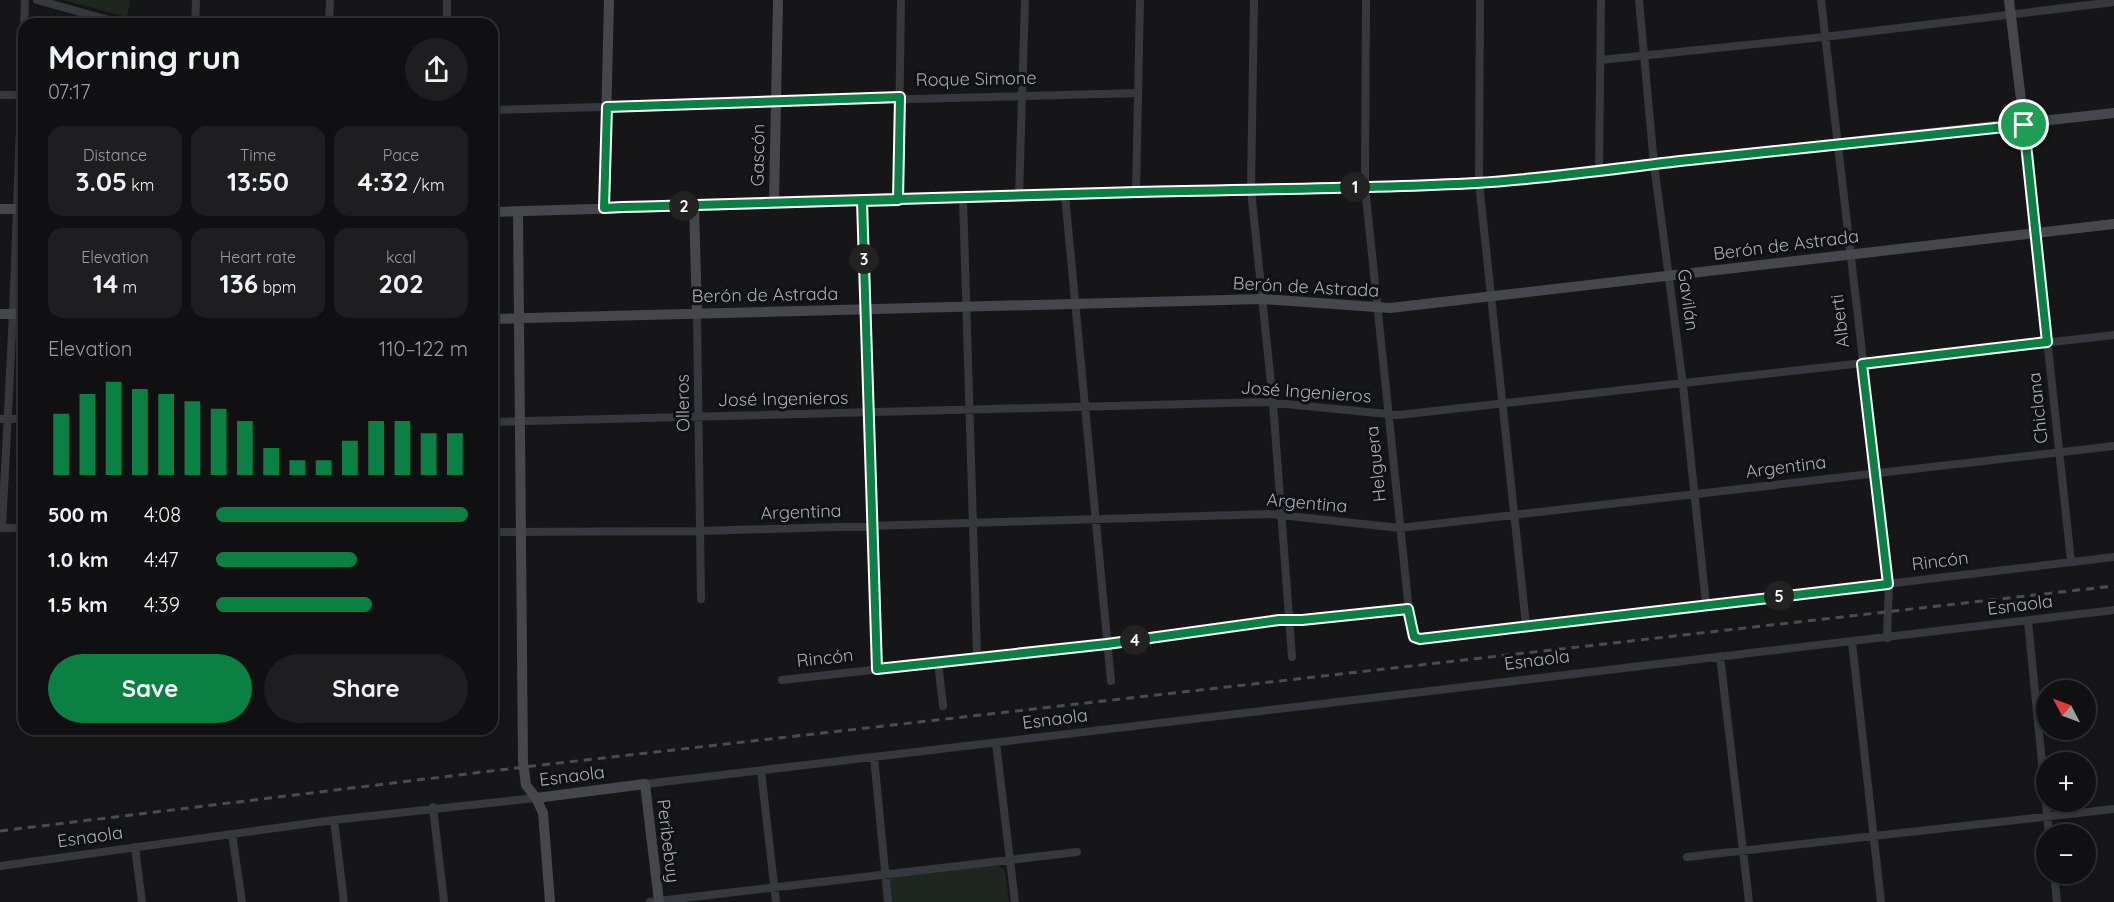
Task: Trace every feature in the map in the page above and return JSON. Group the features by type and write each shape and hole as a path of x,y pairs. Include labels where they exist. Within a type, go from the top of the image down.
{"street":[{"path":"25,0 25,18"},
{"path":"37,0 102,18"},
{"path":"195,18 196,0"},
{"path":"328,18 330,0"},
{"path":"447,0 447,18"},
{"path":"604,208 609,0"},
{"name":"Gascón","path":"774,203 778,0"},
{"path":"898,200 901,0"},
{"path":"1019,196 1024,94 1025,0"},
{"path":"1136,192 1140,0"},
{"path":"1254,0 1251,190 1273,403 1292,657"},
{"name":"Helguera","path":"1366,0 1365,187 1408,609 1414,637"},
{"path":"1480,0 1479,183 1526,625"},
{"path":"1599,170 1601,0"},
{"name":"Gavilán","path":"1639,0 1646,54 1654,164 1696,494 1706,604"},
{"name":"Alberti","path":"1821,0 1888,584 1887,638"},
{"name":"Chiclana","path":"2008,0 2024,125 2071,561"},
{"path":"1601,60 1824,37 2114,2"},
{"name":"Roque Simone","path":"498,110 900,97 1138,93"},
{"path":"0,95 18,95"},
{"path":"498,212 1479,183 2024,125 2114,113"},
{"path":"1065,195 1111,681"},
{"path":"963,198 977,656"},
{"path":"862,201 867,414 877,669"},
{"name":"Olleros","path":"694,206 700,417 701,599"},
{"path":"0,209 18,209"},
{"path":"518,212 520,319 518,422 523,762 526,785 536,798 543,813 550,902"},
{"name":"Berón de Astrada","path":"498,319 677,312 697,314 967,308 1262,298 1379,308 2114,224"},
{"path":"0,314 18,314"},
{"path":"18,321 4,419 1,528 18,528"},
{"name":"José Ingenieros","path":"498,422 1273,403 1388,415 1503,406 2114,335"},
{"name":"Argentina","path":"498,532 701,531 1280,515 1400,528 2114,446"},
{"name":"Rincón","path":"1414,637 1420,639 2114,557"},
{"name":"Rincón","path":"782,680 977,656 1107,644 1290,620 1408,609"},
{"name":"Esnaola","path":"0,866 433,807 536,798 2114,610"},
{"path":"2028,621 2048,824"},
{"path":"1852,642 1881,902"},
{"path":"1720,656 1749,902"},
{"path":"938,662 943,706"},
{"path":"996,743 1015,902"},
{"path":"874,757 888,902"},
{"path":"761,771 776,902"},
{"name":"Peribebuy","path":"645,784 656,902"},
{"path":"433,807 444,902"},
{"path":"1687,857 1744,853 2114,808"},
{"path":"334,820 344,902"},
{"path":"232,834 242,902"},
{"path":"135,847 142,902"},
{"path":"656,902 1077,852"},
{"path":"2055,884 2057,902"}],"shaded area":[{"path":"63,0 130,0 127,17"},
{"path":"998,865 1005,870 1009,902 889,902 886,883 890,877"}],"railway":[{"path":"0,831 524,767 2114,586"}],"route":[{"path":"2024,125 1479,183 1136,192 1065,195 1019,196 963,198 898,200 862,201 622,207 604,208 607,107 900,97 898,200 862,201 867,414 877,669 977,656 1107,644 1279,620 1302,620 1408,609 1411,630 1414,637 1420,639 1888,584 1862,364 2047,342 2024,125"}]}
